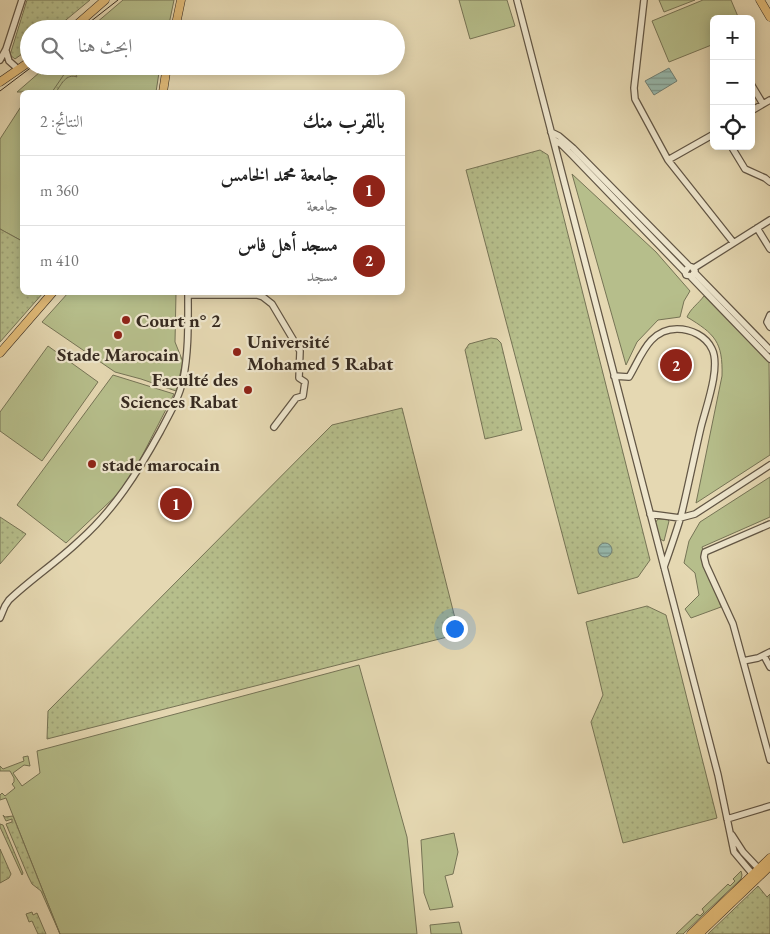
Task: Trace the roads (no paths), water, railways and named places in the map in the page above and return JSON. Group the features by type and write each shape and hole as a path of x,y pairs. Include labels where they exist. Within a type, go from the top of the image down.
{"main road":[{"path":"82,20 105,0"},
{"path":"177,20 181,0"},
{"path":"760,0 770,17"},
{"path":"0,82 18,69"},
{"path":"163,90 166,75"},
{"path":"0,353 50,295"},
{"path":"761,871 770,858"},
{"path":"691,934 754,877 770,866"},
{"path":"699,934 754,877"}],"street":[{"path":"0,60 6,49 22,0"},
{"path":"517,0 718,775 734,852 754,877"},
{"path":"644,0 634,88 635,99 668,160 733,242"},
{"path":"6,49 7,59 18,69"},
{"path":"755,91 763,104"},
{"path":"755,109 770,100"},
{"path":"551,132 559,136 578,153 770,359"},
{"path":"668,160 710,136"},
{"path":"554,140 566,149 770,350"},
{"path":"733,150 745,169 770,182"},
{"path":"690,271 770,220"},
{"path":"757,228 770,249"},
{"path":"0,618 4,606 10,600 80,540 105,515 124,492 148,454 170,412 182,382 187,357 188,295"},
{"path":"258,295 272,304 301,353 299,378 305,382 303,396 296,398 274,427"},
{"path":"770,315 767,322 770,327"},
{"path":"614,376 629,377 648,343 655,336 673,329 691,331 701,336 712,349 714,358 711,387 680,518 664,567"},
{"path":"650,514 680,518 695,514 770,465"},
{"path":"770,524 715,547 704,554 706,565 732,624 770,760"},
{"path":"742,661 764,656 770,652"},
{"path":"764,656 770,667"},
{"path":"728,819 770,806"},
{"path":"731,833 743,852 761,871"}],"water":[{"path":"669,68 677,81 654,95 645,81"},
{"path":"602,543 608,543 612,550 608,557 602,557 598,553 598,547"}],"tram line":[{"path":"92,20 118,0"},
{"path":"0,91 21,75"}],"place":[{"name":"Court n° 2","path":"126,320"},
{"name":"Stade Marocain","path":"118,335"},
{"name":"Université Mohamed 5 Rabat","path":"237,352"},
{"name":"مسجد أهل فاس","path":"676,365"},
{"name":"Faculté des Sciences Rabat","path":"248,390"},
{"name":"stade marocain","path":"92,464"},
{"name":"جامعة محمد الخامس","path":"176,504"}]}
